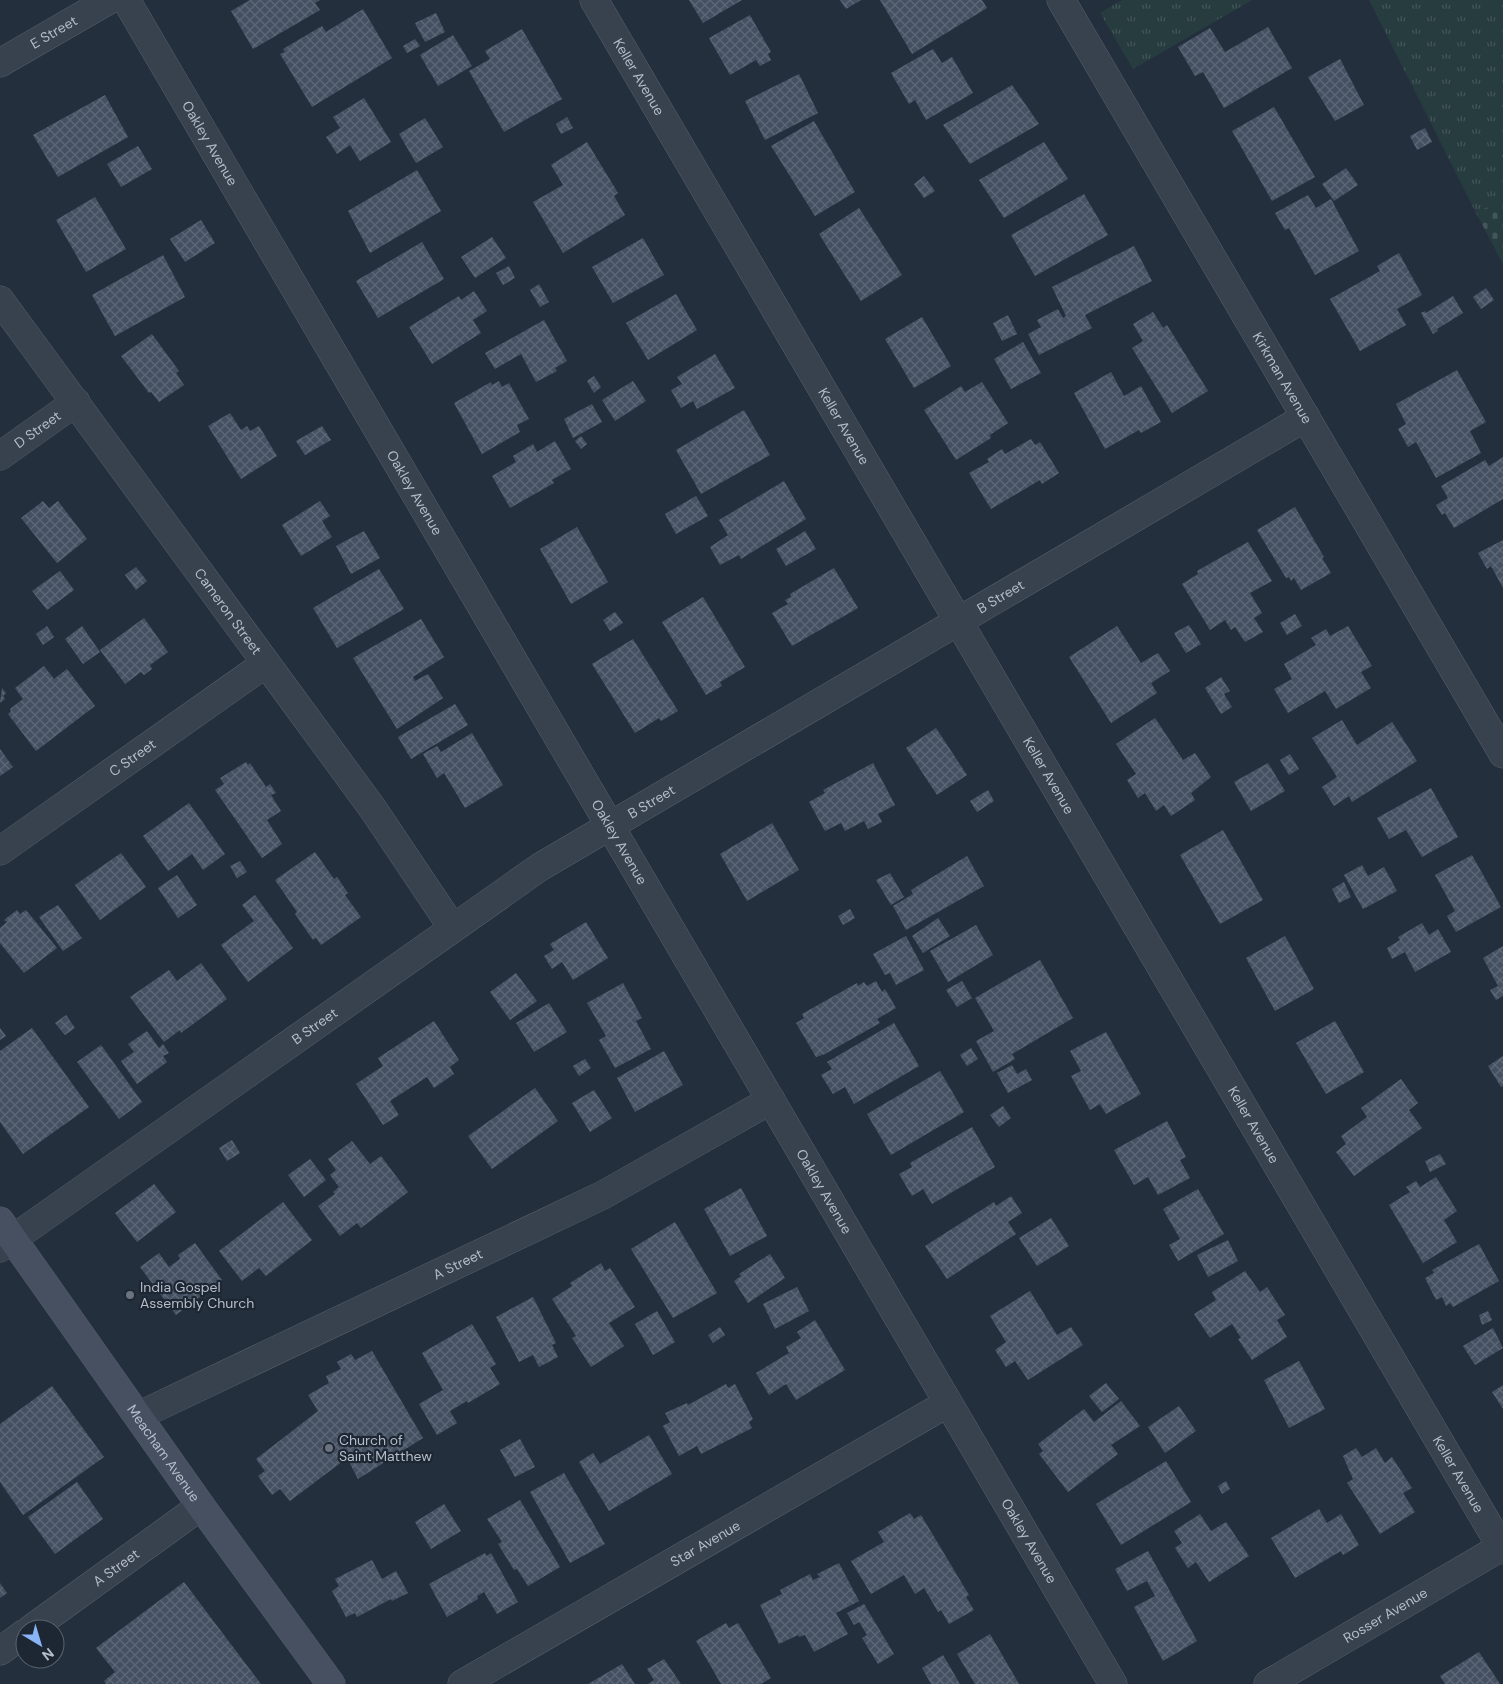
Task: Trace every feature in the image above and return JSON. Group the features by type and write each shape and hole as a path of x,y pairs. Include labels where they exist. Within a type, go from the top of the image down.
{"main road":[{"name":"Meacham Avenue","path":"4,1236 138,1416 331,1684"}],"street":[{"name":"E Street","path":"0,63 109,0"},
{"name":"Oakley Avenue","path":"126,0 1113,1684"},
{"name":"Keller Avenue","path":"594,0 1502,1548"},
{"name":"Kirkman Avenue","path":"1061,0 1503,754"},
{"name":"Cameron Street","path":"0,300 373,809 452,927"},
{"name":"D Street","path":"0,456 76,402"},
{"name":"B Street","path":"4,1236 540,867 1306,418"},
{"name":"C Street","path":"0,852 265,664"},
{"name":"A Street","path":"138,1416 603,1196 771,1100"},
{"name":"Star Avenue","path":"462,1684 948,1403"},
{"name":"A Street","path":"45,1619 201,1506"},
{"name":"Rosser Avenue","path":"1268,1684 1502,1548"},
{"path":"0,1651 15,1640"}],"green space":[{"path":"1122,0 1252,0 1133,69 1100,13"},
{"path":"1369,0 1503,0 1503,203 1475,211"},
{"path":"1503,203 1503,264 1475,211"}],"building":[{"path":"250,0 320,0 315,3 320,10 253,49 231,11"},
{"path":"689,0 742,0 703,23"},
{"path":"840,0 861,0 846,9"},
{"path":"880,0 982,0 987,8 912,54"},
{"path":"363,9 392,58 312,107 280,54 285,52 283,49 322,26 326,32"},
{"path":"436,13 445,32 425,42 415,23"},
{"path":"750,15 771,52 768,54 771,60 760,66 756,60 730,75 709,38"},
{"path":"1268,27 1292,68 1224,108 1203,72 1195,76 1178,47 1210,28 1225,52"},
{"path":"522,29 562,99 504,132 469,71 490,59 485,51"},
{"path":"453,35 472,66 438,86 420,55"},
{"path":"415,39 420,46 407,53 403,46"},
{"path":"933,49 942,63 952,57 973,93 926,120 915,100 909,104 891,73"},
{"path":"1340,59 1364,105 1335,121 1308,77"},
{"path":"799,74 818,113 765,140 745,101"},
{"path":"1012,85 1039,124 970,164 943,125"},
{"path":"105,95 128,137 58,177 33,135"},
{"path":"364,98 391,142 360,161 350,145 337,154 326,137 340,128 333,117"},
{"path":"1274,107 1315,177 1272,201 1232,131"},
{"path":"567,117 573,128 561,134 556,124"},
{"path":"425,118 443,147 416,163 399,134"},
{"path":"814,121 855,192 815,216 771,146"},
{"path":"1425,128 1432,142 1417,150 1410,136"},
{"path":"587,142 618,193 614,196 625,215 563,253 533,202 563,185 551,165"},
{"path":"1044,142 1068,179 1004,218 979,180"},
{"path":"138,146 152,169 121,187 107,164"},
{"path":"1346,168 1358,185 1334,201 1322,184"},
{"path":"417,170 441,211 370,253 348,211"},
{"path":"924,176 935,191 924,198 914,184"},
{"path":"1084,194 1108,235 1035,276 1011,235"},
{"path":"1308,195 1316,208 1331,199 1359,251 1315,275 1289,228 1285,230 1275,213"},
{"path":"95,197 126,249 86,272 56,220"},
{"path":"859,208 902,275 861,301 819,234"},
{"path":"201,220 215,243 185,262 170,239"},
{"path":"492,237 506,258 475,278 461,257"},
{"path":"643,238 664,275 613,303 592,267"},
{"path":"422,242 444,279 378,318 356,281"},
{"path":"1134,246 1152,281 1085,315 1092,328 1039,355 1028,334 1041,327 1037,320 1058,309 1063,318 1066,316 1052,287"},
{"path":"1399,253 1422,295 1397,309 1406,325 1360,351 1330,299 1380,271 1377,266"},
{"path":"163,255 185,297 115,336 92,295"},
{"path":"509,266 515,278 503,285 496,273"},
{"path":"539,284 549,302 540,307 530,290"},
{"path":"1486,288 1494,300 1481,309 1473,297"},
{"path":"474,291 487,311 473,320 481,333 432,364 409,327 459,296 461,300"},
{"path":"676,294 697,330 648,360 626,323"},
{"path":"1453,296 1463,313 1437,329 1438,331 1433,334 1421,313 1425,311 1426,313"},
{"path":"1153,312 1163,328 1167,325 1208,391 1172,413 1132,348 1143,341 1133,324"},
{"path":"1008,315 1017,334 1002,341 993,323"},
{"path":"922,317 951,366 914,388 885,339"},
{"path":"544,320 567,361 555,368 557,371 536,382 521,354 495,369 485,353"},
{"path":"152,334 179,371 176,373 184,385 159,402 151,392 149,393 121,356"},
{"path":"1023,342 1041,373 1011,389 994,359"},
{"path":"715,354 735,388 697,409 693,401 681,408 671,390 682,384 677,377"},
{"path":"1457,370 1486,422 1470,431 1481,453 1436,478 1416,442 1408,447 1398,429 1406,424 1396,404"},
{"path":"1111,372 1124,396 1141,386 1161,422 1141,433 1139,430 1105,449 1074,393"},
{"path":"594,376 601,387 594,393 587,381"},
{"path":"499,381 502,387 509,383 529,419 517,425 520,432 482,454 454,403 491,382 492,385"},
{"path":"633,381 646,401 615,421 602,400"},
{"path":"982,382 1008,423 990,435 991,438 956,460 924,410 961,386 965,392"},
{"path":"592,404 602,422 573,438 564,419"},
{"path":"744,410 770,455 701,494 676,450"},
{"path":"230,413 241,430 247,426 250,431 259,426 277,456 241,479 208,426"},
{"path":"322,426 331,440 305,455 296,441"},
{"path":"581,436 587,444 581,449 575,441"},
{"path":"1031,439 1035,445 1040,442 1059,473 1042,484 1040,480 991,509 969,473 989,462 987,459 1002,449 1005,454"},
{"path":"555,441 571,469 552,480 554,483 510,508 492,476 516,462 513,456 533,444 537,452"},
{"path":"1503,457 1503,499 1454,528 1445,513 1442,515 1436,505 1448,498 1441,486 1485,460 1489,466"},
{"path":"784,481 806,519 741,559 739,555 720,565 710,547 728,535 719,520"},
{"path":"696,496 708,516 676,534 665,514"},
{"path":"43,501 49,508 58,501 87,539 57,563 21,518"},
{"path":"320,501 330,516 322,521 332,537 301,556 282,525"},
{"path":"1295,507 1324,557 1322,558 1331,573 1301,590 1294,578 1291,581 1289,577 1286,578 1257,530"},
{"path":"577,527 608,582 571,604 540,549"},
{"path":"364,531 380,558 351,574 336,546"},
{"path":"805,531 816,549 786,566 776,549"},
{"path":"1503,540 1503,588 1491,566 1487,569 1478,553"},
{"path":"1248,542 1272,581 1250,593 1262,613 1254,618 1263,632 1245,642 1235,627 1231,630 1225,620 1210,630 1182,584 1198,574 1197,571"},
{"path":"136,567 147,581 136,590 125,575"},
{"path":"834,568 858,608 792,646 772,613 788,604 785,600 791,597 790,594"},
{"path":"379,569 404,609 337,648 313,608"},
{"path":"60,571 74,590 47,610 32,591"},
{"path":"703,597 745,667 720,682 722,686 706,695 662,622"},
{"path":"615,612 623,623 610,631 603,620"},
{"path":"1295,614 1302,626 1287,635 1280,623"},
{"path":"144,618 168,652 150,665 152,669 144,675 141,672 125,684 100,650"},
{"path":"421,619 444,657 413,677 415,681 428,674 443,698 397,729 353,658"},
{"path":"1189,625 1201,644 1186,653 1174,633"},
{"path":"47,626 54,637 43,645 36,634"},
{"path":"82,626 100,652 83,664 65,639"},
{"path":"1117,626 1141,663 1158,653 1170,671 1151,683 1157,693 1111,723 1069,657"},
{"path":"1348,626 1372,666 1361,672 1371,688 1336,709 1325,691 1288,713 1274,689 1292,679 1284,664 1316,645 1311,638 1326,629 1330,636"},
{"path":"633,639 678,711 661,721 659,718 635,733 592,664"},
{"path":"44,666 54,679 67,669 95,706 36,751 8,714 11,711 10,709 23,699 15,688"},
{"path":"1221,677 1230,691 1224,694 1232,707 1221,714 1205,688"},
{"path":"2,688 6,693 3,696 5,699 0,703"},
{"path":"455,704 468,725 411,759 398,737"},
{"path":"1155,718 1183,760 1195,753 1211,777 1191,793 1195,800 1171,816 1164,805 1156,811 1145,793 1138,798 1127,780 1136,774 1116,744"},
{"path":"1342,720 1357,745 1392,722 1417,761 1352,802 1349,796 1334,806 1322,787 1337,777 1312,738"},
{"path":"936,728 967,775 937,795 906,748"},
{"path":"472,733 503,785 465,808 444,773 437,778 423,754 437,746 441,752"},
{"path":"0,749 13,767 0,776"},
{"path":"1290,754 1299,769 1289,775 1280,760"},
{"path":"246,762 248,765 250,763 266,787 270,784 276,793 271,795 281,811 267,820 282,844 262,858 215,790 224,784 220,778"},
{"path":"873,763 895,805 878,814 882,822 868,829 864,821 845,831 841,823 825,831 809,802 825,793 823,790"},
{"path":"1268,763 1285,791 1251,811 1234,782"},
{"path":"1431,788 1458,837 1422,857 1406,830 1389,839 1377,818"},
{"path":"988,790 994,801 977,812 970,801"},
{"path":"189,803 225,854 203,870 192,854 168,871 143,836"},
{"path":"772,823 799,870 747,901 720,854"},
{"path":"1223,830 1263,900 1220,924 1180,855"},
{"path":"315,852 334,879 337,877 348,893 345,895 361,917 321,945 316,938 313,940 275,880"},
{"path":"121,853 146,887 100,920 75,885"},
{"path":"1472,855 1501,907 1456,932 1447,916 1455,911 1435,875"},
{"path":"967,856 984,886 906,930 893,906 913,894 911,890"},
{"path":"240,861 247,872 237,878 230,866"},
{"path":"1362,865 1368,876 1384,867 1397,891 1363,909 1344,875"},
{"path":"890,873 904,897 891,905 876,880"},
{"path":"177,875 197,905 178,918 158,888"},
{"path":"1344,882 1351,897 1339,903 1332,889"},
{"path":"255,895 293,948 248,982 221,945 254,921 242,905"},
{"path":"58,905 82,938 63,951 39,917"},
{"path":"850,909 855,918 843,925 838,916"},
{"path":"17,910 20,914 26,910 57,948 24,973 0,943 0,928 7,922 4,920"},
{"path":"938,918 950,936 923,953 912,936"},
{"path":"586,922 608,958 573,980 562,962 552,969 544,956 554,950 550,944"},
{"path":"1422,923 1429,935 1438,929 1451,952 1415,972 1405,952 1392,959 1387,948 1400,940 1398,937"},
{"path":"976,925 993,955 948,982 930,951"},
{"path":"906,936 924,970 896,985 890,973 885,975 873,954"},
{"path":"1285,936 1314,989 1275,1011 1246,958"},
{"path":"1503,946 1503,996 1496,1000 1490,990 1498,986 1483,958"},
{"path":"1040,960 1073,1018 1012,1054 1015,1059 993,1072 976,1041 994,1031 975,998"},
{"path":"201,963 227,999 181,1033 180,1030 164,1042 130,997 169,970 177,981"},
{"path":"516,973 537,1001 510,1020 490,992"},
{"path":"876,981 882,992 885,989 896,1008 877,1019 880,1023 825,1054 816,1057 796,1023 804,1018 802,1014 857,983 858,986 864,982 867,986"},
{"path":"962,981 972,998 957,1007 946,990"},
{"path":"623,983 642,1018 636,1021 651,1049 615,1068 599,1040 606,1036 587,1003"},
{"path":"549,1003 567,1032 534,1052 516,1023"},
{"path":"66,1015 75,1028 65,1035 55,1023"},
{"path":"434,1021 459,1060 450,1067 454,1074 434,1088 427,1077 390,1101 399,1115 383,1125 356,1084 383,1066 378,1058"},
{"path":"1335,1021 1364,1072 1326,1094 1296,1043"},
{"path":"894,1023 919,1066 854,1104 845,1087 833,1094 821,1075 832,1069 827,1062"},
{"path":"0,1028 6,1036 0,1040"},
{"path":"32,1028 89,1107 23,1154 0,1122 0,1051"},
{"path":"147,1031 159,1048 163,1044 169,1053 163,1056 167,1062 137,1084 121,1061 134,1052 128,1044"},
{"path":"1106,1032 1141,1094 1106,1114 1100,1104 1090,1110 1071,1076 1081,1071 1070,1051"},
{"path":"101,1045 142,1102 119,1119 77,1062"},
{"path":"971,1048 978,1059 967,1066 960,1055"},
{"path":"664,1051 683,1085 635,1112 617,1078"},
{"path":"1503,1056 1503,1086 1501,1087 1488,1066"},
{"path":"585,1059 591,1068 579,1076 573,1066"},
{"path":"1012,1065 1017,1074 1026,1069 1032,1080 1008,1093 997,1073"},
{"path":"940,1071 964,1112 891,1155 867,1114"},
{"path":"1401,1079 1418,1103 1409,1110 1422,1128 1354,1176 1336,1152 1346,1144 1341,1136 1367,1117 1361,1108"},
{"path":"535,1088 558,1121 492,1169 468,1136"},
{"path":"594,1090 612,1118 590,1132 572,1103"},
{"path":"1003,1106 1011,1118 999,1127 990,1115"},
{"path":"1167,1121 1186,1157 1180,1160 1190,1178 1158,1195 1148,1177 1134,1185 1114,1150"},
{"path":"972,1127 995,1167 932,1204 923,1189 912,1196 899,1174 912,1167 910,1163"},
{"path":"232,1140 240,1153 227,1161 219,1148"},
{"path":"352,1141 370,1164 381,1156 408,1192 361,1228 357,1223 340,1236 318,1206 335,1194 333,1192 339,1187 330,1175 336,1170 328,1159"},
{"path":"1440,1154 1446,1164 1430,1172 1425,1161"},
{"path":"310,1159 326,1180 304,1197 288,1175"},
{"path":"1436,1177 1457,1211 1444,1220 1457,1242 1423,1263 1389,1205 1410,1192 1406,1187 1416,1181 1420,1187"},
{"path":"154,1184 176,1212 137,1242 115,1213"},
{"path":"741,1188 767,1236 730,1256 704,1209"},
{"path":"1198,1189 1224,1234 1178,1261 1169,1245 1180,1239 1163,1209"},
{"path":"1011,1196 1022,1213 1008,1222 1016,1234 947,1279 925,1246 994,1202 996,1206"},
{"path":"283,1202 312,1240 266,1276 259,1268 242,1281 219,1251"},
{"path":"1051,1218 1069,1246 1037,1266 1019,1238"},
{"path":"675,1222 717,1293 673,1318 631,1249"},
{"path":"1228,1240 1238,1261 1208,1277 1197,1255"},
{"path":"195,1243 222,1280 176,1315 140,1267 159,1253 169,1267 180,1259 178,1255"},
{"path":"1479,1244 1499,1281 1453,1307 1450,1303 1446,1306 1442,1297 1436,1300 1425,1278 1434,1273 1432,1270"},
{"path":"770,1254 785,1278 748,1303 734,1281 741,1276 739,1274"},
{"path":"601,1263 605,1271 610,1268 635,1307 609,1323 624,1346 591,1367 572,1338 576,1336 552,1299 572,1286 570,1283"},
{"path":"1245,1271 1260,1292 1267,1287 1285,1315 1277,1320 1287,1337 1252,1360 1238,1339 1241,1338 1232,1324 1210,1338 1194,1314 1216,1300 1212,1292"},
{"path":"797,1287 809,1311 775,1329 763,1304"},
{"path":"1030,1291 1057,1335 1071,1327 1083,1345 1028,1380 1015,1361 1006,1367 995,1350 1006,1342 990,1316"},
{"path":"533,1297 556,1343 552,1345 558,1357 539,1367 533,1355 519,1362 496,1317"},
{"path":"657,1311 675,1342 653,1355 635,1324"},
{"path":"1488,1311 1492,1320 1482,1325 1479,1315"},
{"path":"815,1320 845,1370 796,1400 786,1384 769,1395 756,1373 789,1353 786,1347 801,1338 797,1332"},
{"path":"472,1324 496,1364 490,1368 500,1384 468,1403 467,1401 450,1411 457,1423 437,1435 419,1404 443,1390 422,1353"},
{"path":"720,1327 725,1335 713,1343 708,1335"},
{"path":"1493,1328 1503,1348 1475,1365 1463,1346"},
{"path":"372,1351 423,1438 358,1479 347,1458 290,1501 280,1489 272,1495 258,1476 265,1471 256,1459 318,1411 308,1395 329,1383 326,1376 341,1369 337,1362 351,1354 355,1360"},
{"path":"1299,1361 1325,1409 1289,1428 1264,1380"},
{"path":"1106,1383 1119,1399 1102,1412 1089,1396"},
{"path":"726,1384 728,1388 735,1384 753,1419 749,1422 752,1428 701,1454 697,1446 679,1456 663,1426 670,1422 665,1413 687,1403 688,1405"},
{"path":"1503,1385 1503,1409 1492,1392"},
{"path":"52,1386 104,1457 23,1515 0,1482 0,1424"},
{"path":"1121,1401 1140,1426 1111,1445 1118,1454 1068,1492 1039,1454 1043,1451 1038,1444 1084,1409 1094,1422"},
{"path":"1179,1406 1196,1431 1165,1453 1148,1427"},
{"path":"649,1435 672,1474 609,1511 579,1462 593,1453 600,1464"},
{"path":"520,1439 535,1467 515,1477 500,1450"},
{"path":"1356,1448 1362,1457 1376,1448 1385,1463 1392,1457 1412,1488 1403,1493 1415,1512 1380,1534 1347,1483 1353,1479 1343,1456"},
{"path":"1166,1461 1191,1502 1121,1545 1096,1504"},
{"path":"564,1473 605,1544 570,1563 530,1492"},
{"path":"1226,1481 1230,1489 1222,1494 1218,1486"},
{"path":"77,1482 103,1519 55,1554 28,1517"},
{"path":"520,1500 560,1567 528,1586 517,1569 514,1570 498,1544 502,1542 487,1519"},
{"path":"444,1504 461,1531 431,1549 415,1522"},
{"path":"1319,1509 1327,1523 1341,1514 1359,1545 1343,1555 1341,1551 1295,1578 1271,1538"},
{"path":"910,1513 914,1519 921,1515 969,1595 966,1597 974,1610 949,1624 941,1610 938,1612 924,1588 915,1594 904,1575 871,1594 851,1561 884,1542 878,1532"},
{"path":"1200,1514 1211,1531 1226,1522 1249,1556 1209,1582 1196,1562 1188,1568 1175,1548 1182,1543 1174,1531"},
{"path":"1148,1551 1197,1641 1163,1661 1134,1607 1155,1596 1147,1581 1127,1591 1115,1569"},
{"path":"485,1553 486,1556 491,1553 518,1602 497,1614 484,1592 477,1596 478,1599 447,1617 429,1584"},
{"path":"372,1560 382,1579 396,1571 408,1593 392,1601 391,1599 357,1617 355,1613 346,1617 332,1591 339,1586 335,1579"},
{"path":"839,1563 859,1601 836,1613 848,1634 814,1652 805,1635 799,1637 798,1635 779,1644 760,1605 782,1594 780,1590 810,1574 813,1580 820,1577 817,1574"},
{"path":"184,1582 261,1684 106,1684 104,1681 115,1672 96,1648"},
{"path":"0,1583 7,1593 0,1598"},
{"path":"864,1604 894,1654 878,1664 862,1638 867,1635 859,1622 854,1625 847,1613"},
{"path":"726,1623 729,1628 738,1623 771,1678 761,1684 721,1684 696,1641"},
{"path":"990,1634 1019,1684 975,1684 957,1654"},
{"path":"1479,1652 1500,1684 1445,1684 1440,1676"},
{"path":"943,1655 960,1684 931,1684 922,1668"},
{"path":"664,1659 681,1684 648,1684 654,1680 647,1669"},
{"path":"622,1664 635,1684 588,1684"}],"place":[{"name":"India Gospel Assembly Church","path":"130,1295"},
{"name":"Church of Saint Matthew","path":"329,1448"}]}
